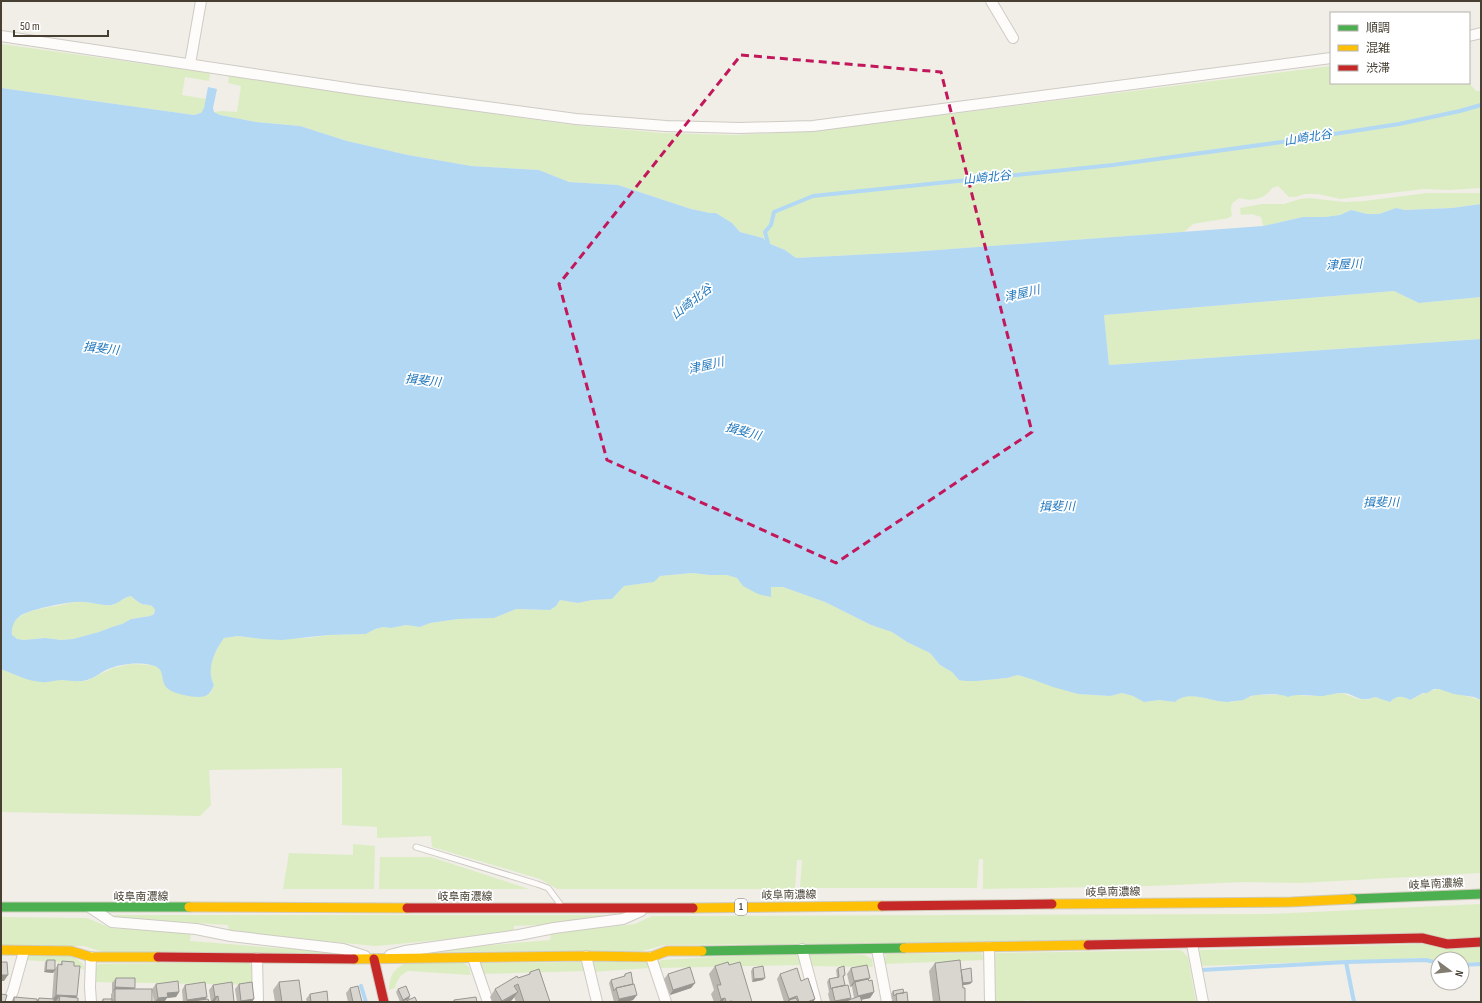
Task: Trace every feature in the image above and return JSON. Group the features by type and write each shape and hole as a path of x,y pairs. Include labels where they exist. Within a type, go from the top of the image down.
{"street":[{"path":"190,64 201,1"},
{"path":"991,1 1013,38"},
{"path":"1470,36 1481,33"},
{"path":"1,36 375,92 576,118 666,126 740,128 813,126 1330,58"},
{"name":"岐阜南濃線","path":"1,907 647,908 1291,902 1481,894"},
{"path":"90,907 112,922 196,929 231,936 343,949 374,959 405,951 623,919 647,908"},
{"path":"1,950 71,951 91,957 374,959 586,956 651,957 668,951 1192,944 1422,938 1447,944 1481,942"},
{"path":"1192,944 1203,1002"},
{"path":"989,947 990,1002"},
{"path":"802,949 816,1002"},
{"path":"877,949 887,1002"},
{"path":"8,1002 13,991 24,951"},
{"path":"586,956 597,1002"},
{"path":"91,957 91,1002"},
{"path":"651,957 666,1002"},
{"path":"257,958 258,1002"},
{"path":"473,958 488,1002"},
{"path":"374,959 384,1002"}],"lane":[{"path":"416,847 548,888 563,908"}],"highlighted area":[{"path":"741,55 941,72 1032,432 836,563 607,460 559,284"}],"green space":[{"path":"1,44 210,73 209,81 185,77 182,95 206,99 204,108 201,113 194,115 1,88"},
{"path":"1330,66 1330,84 1470,84 1476,91 1481,91 1481,188 1449,190 1424,189 1340,199 1318,194 1305,194 1289,197 1278,186 1272,188 1266,195 1258,199 1249,200 1240,198 1233,203 1231,209 1232,215 1229,218 1193,224 1184,232 911,252 796,258 785,250 768,243 763,238 740,232 732,223 716,213 691,209 618,185 569,182 539,170 471,166 408,155 347,141 300,126 256,122 220,115 214,112 237,112 241,86 228,83 229,76 565,124 661,133 735,135 816,131"},
{"path":"1427,193 1481,193 1481,204 1452,208 1405,210 1396,208 1379,214 1367,214 1351,210 1340,215 1303,217 1263,226 1261,217 1252,214 1241,215 1240,208 1262,204 1284,204 1300,199 1310,198 1344,202"},
{"path":"1394,291 1419,303 1481,297 1481,339 1109,365 1104,315"},
{"path":"692,573 727,575 737,578 743,586 783,587 825,602 871,625 892,632 907,642 930,653 940,665 952,672 959,680 977,681 1007,678 1018,675 1078,694 1110,696 1122,693 1133,696 1144,702 1159,700 1175,702 1187,696 1229,702 1256,695 1308,696 1342,693 1358,699 1367,700 1375,697 1390,702 1395,698 1400,697 1410,700 1437,689 1481,700 1481,873 1301,883 1245,882 1149,886 983,889 983,859 979,859 977,888 800,888 802,860 797,860 795,889 557,889 540,879 432,847 431,836 377,838 377,827 342,825 342,768 209,770 211,805 200,816 1,812 1,669 21,677 42,682 59,680 86,681 113,668 131,664 150,665 158,667 163,674 164,682 167,687 174,692 211,693 214,685 211,672 212,660 224,638 238,636 262,639 309,638 328,635 366,634 383,627 391,628 406,625 420,627 430,623 458,619 494,618 516,609 550,610 556,606 560,600 578,603 592,600 612,599 624,586 654,582 660,576"},
{"path":"131,596 142,604 152,606 155,610 154,613 150,616 131,619 122,624 99,632 73,639 61,640 45,638 24,640 17,639 12,635 12,627 15,621 26,613 34,610 74,602 111,605"},
{"path":"353,844 375,846 374,889 283,889 289,853 353,855"},
{"path":"380,857 431,857 529,889 379,889"},
{"path":"1481,904 1481,938 664,945 643,951 408,952 550,940 551,933 635,924 652,916 1269,914"},
{"path":"114,915 616,915 562,924 514,926 514,933 376,946 229,932 228,925 115,918"},
{"path":"1,917 87,918 111,928 191,933 190,941 339,953 109,954 84,946 1,946"},
{"path":"1422,944 1481,947 1481,962 1470,963 1470,951 1430,951 1430,959 1426,958 1200,966 1197,953 1201,950"},
{"path":"1181,950 1188,957 1196,1002 1029,1002 1028,1000 1016,1002 995,1002 993,958 996,953"},
{"path":"794,953 799,956 801,965 658,968 657,964 661,960"},
{"path":"981,953 985,960 884,964 886,954"},
{"path":"811,954 865,955 872,959 873,967 809,966 807,959"},
{"path":"27,955 71,955 82,963 85,970 70,963 23,960"},
{"path":"595,961 648,963 649,968 592,972 591,966"},
{"path":"248,962 253,968 253,985 95,982 96,967 98,964"},
{"path":"407,962 463,962 469,967 471,975 408,971 399,978 395,988 389,990 391,976 395,970"},
{"path":"580,962 587,971 482,974 479,967 481,963"}],"water":[{"path":"208,87 217,89 213,108 214,112 220,115 256,122 300,126 347,141 408,155 471,166 539,170 569,182 618,185 691,209 716,213 732,223 740,232 763,238 768,243 785,250 796,258 911,252 1263,226 1303,217 1340,215 1351,210 1367,214 1379,214 1396,208 1405,210 1452,208 1481,204 1481,297 1419,303 1394,291 1104,315 1109,365 1481,339 1481,700 1474,697 1434,689 1410,700 1400,697 1395,698 1390,702 1375,697 1360,699 1347,693 1342,693 1323,696 1300,695 1288,697 1275,694 1259,695 1251,696 1244,700 1228,702 1193,696 1181,698 1175,702 1159,700 1144,702 1133,696 1122,693 1110,696 1078,694 1018,675 1007,678 965,681 959,680 952,672 940,665 930,653 907,642 892,632 871,625 825,602 783,587 771,587 771,597 758,594 743,586 737,578 727,575 692,573 660,576 654,582 624,586 612,599 592,600 578,603 560,600 556,606 550,610 516,609 494,618 458,619 430,623 420,627 406,625 391,628 383,627 366,634 328,635 282,640 238,636 224,638 212,661 211,673 214,685 210,693 201,697 185,695 170,690 163,681 161,671 156,667 146,664 117,666 84,681 36,681 1,669 1,88 194,115 201,113 204,108","holes":["131,596 142,604 152,606 155,610 154,614 131,619 122,624 99,632 73,639 61,640 45,638 24,640 17,639 12,635 16,620 20,616 30,611 72,602 111,605"]}],"building":[{"path":"47,960 55,960 55,970 46,970"},
{"path":"960,960 963,988 965,988 965,1002 940,1002 935,963"},
{"path":"62,961 74,962 74,966 80,966 77,996 56,995 58,964 62,965"},
{"path":"1,962 7,962 8,975 1,975"},
{"path":"728,962 729,965 740,962 752,1002 726,1002 725,998 721,999 717,985 721,985 715,966"},
{"path":"867,965 870,978 854,981 851,968"},
{"path":"763,966 765,978 754,979 753,968"},
{"path":"844,966 845,975 843,976 845,985 831,989 829,979 839,977 838,968"},
{"path":"690,967 695,983 673,990 668,974"},
{"path":"797,968 801,981 808,978 815,999 807,1002 799,1002 797,996 789,999 780,974"},
{"path":"971,968 972,982 963,983 961,970"},
{"path":"539,969 550,1002 524,1002 518,984 514,986 518,992 502,1001 495,989 517,976 518,978"},
{"path":"631,972 633,984 616,988 614,991 611,980 625,976 625,974"},
{"path":"116,978 135,978 135,988 115,987"},
{"path":"868,979 869,981 872,980 874,992 858,996 855,982"},
{"path":"299,980 302,1002 282,1002 279,982"},
{"path":"178,981 179,992 167,993 168,997 158,998 156,984"},
{"path":"205,982 207,997 187,1000 185,985"},
{"path":"232,982 234,1002 219,1002 218,996 215,997 213,985"},
{"path":"252,982 254,999 241,1001 239,984"},
{"path":"634,984 637,995 619,999 616,988"},
{"path":"848,985 851,998 835,1001 832,988"},
{"path":"358,986 362,1002 353,1002 350,988"},
{"path":"406,986 410,996 403,1000 398,989"},
{"path":"115,989 152,989 152,1002 115,1002"},
{"path":"903,989 904,993 896,994 894,996 893,991"},
{"path":"327,991 328,1002 311,1002 310,994"},
{"path":"907,992 908,1002 897,1002 896,994"},
{"path":"1,994 7,995 5,1002 1,1002"},
{"path":"60,996 78,998 78,1002 59,1002"},
{"path":"860,996 862,1002 846,1002 846,1001"},
{"path":"14,997 37,999 37,1002 14,1002"},
{"path":"415,997 417,1002 406,1002 406,1001"},
{"path":"476,997 477,1002 454,1002 454,1000"},
{"path":"39,998 54,999 54,1002 38,1002"},
{"path":"796,998 798,1002 790,1002 789,1000"},
{"path":"103,999 112,999 112,1002 103,1002"},
{"path":"208,999 209,1002 192,1002 192,1001"}],"waterway":[{"name":"山崎北谷","path":"765,245 768,243 765,232 771,225 774,212 813,196 1113,165 1282,142 1399,124 1481,105"},
{"path":"1202,970 1346,962 1430,961"},
{"path":"1346,962 1354,1002"},
{"path":"1470,965 1481,964"},
{"path":"361,986 366,1002"}],"traffic: fast":[{"path":"1352,899 1481,894"},
{"path":"1,907 189,907"},
{"path":"702,951 904,948"}],"traffic: slow":[{"path":"1052,904 1291,902 1352,899"},
{"path":"693,908 882,906"},
{"path":"189,907 407,908"},
{"path":"904,948 1088,945"},
{"path":"1,950 71,951 91,957 158,957"},
{"path":"354,959 586,956 651,957 667,951 702,951"}],"traffic: jam":[{"path":"882,906 1052,904"},
{"path":"407,908 693,908"},
{"path":"1088,945 1422,938 1447,944 1481,942"},
{"path":"158,957 354,959"},
{"path":"374,959 384,1002"}],"water label":[{"name":"津屋川","path":"1344,265"},
{"name":"津屋川","path":"1022,294"},
{"name":"揖斐川","path":"101,349"},
{"name":"津屋川","path":"706,366"},
{"name":"揖斐川","path":"423,381"},
{"name":"揖斐川","path":"743,432"},
{"name":"揖斐川","path":"1381,503"},
{"name":"揖斐川","path":"1057,507"}]}
